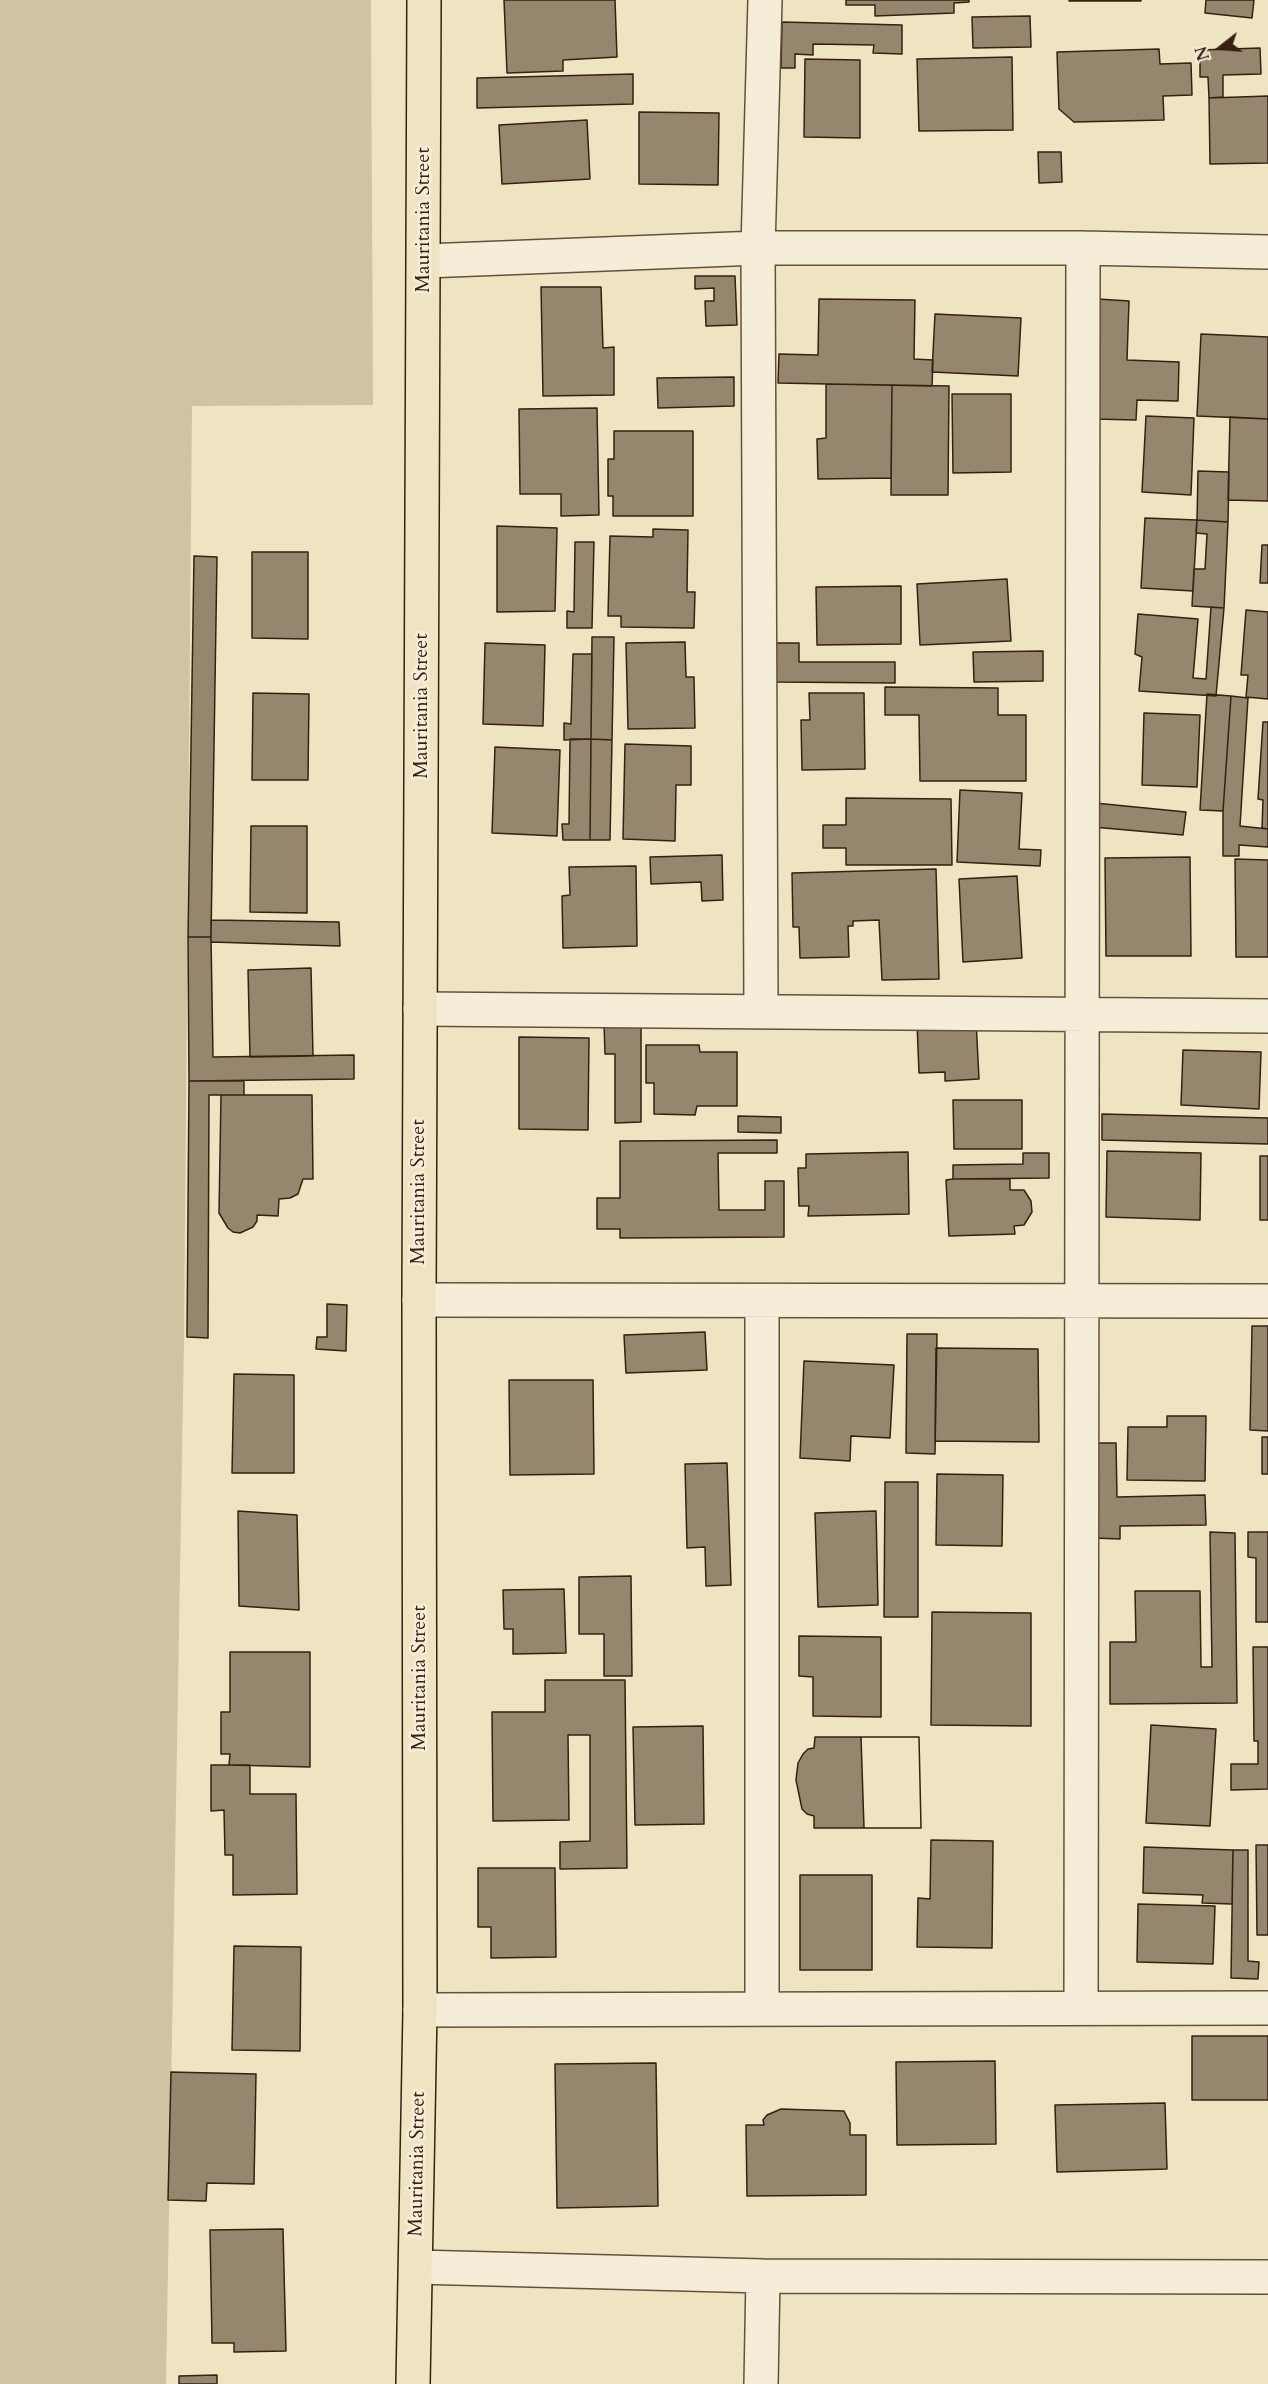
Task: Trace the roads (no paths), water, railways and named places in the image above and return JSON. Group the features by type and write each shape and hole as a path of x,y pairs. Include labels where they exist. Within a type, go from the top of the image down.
{"main road":[{"name":"Mauritania Street","path":"413,2384 420,2010 419,1300 425,261 424,0"}],"street":[{"path":"761,1012 758,248 765,0"},
{"path":"425,261 758,248 1083,248 1268,252"},
{"path":"1081,2008 1083,248"},
{"path":"420,1009 1268,1016"},
{"path":"419,1300 1268,1301"},
{"path":"762,1301 762,2009"},
{"path":"420,2010 1268,2008"},
{"path":"416,2267 763,2276 1268,2277"},
{"path":"761,2384 763,2276"}]}
